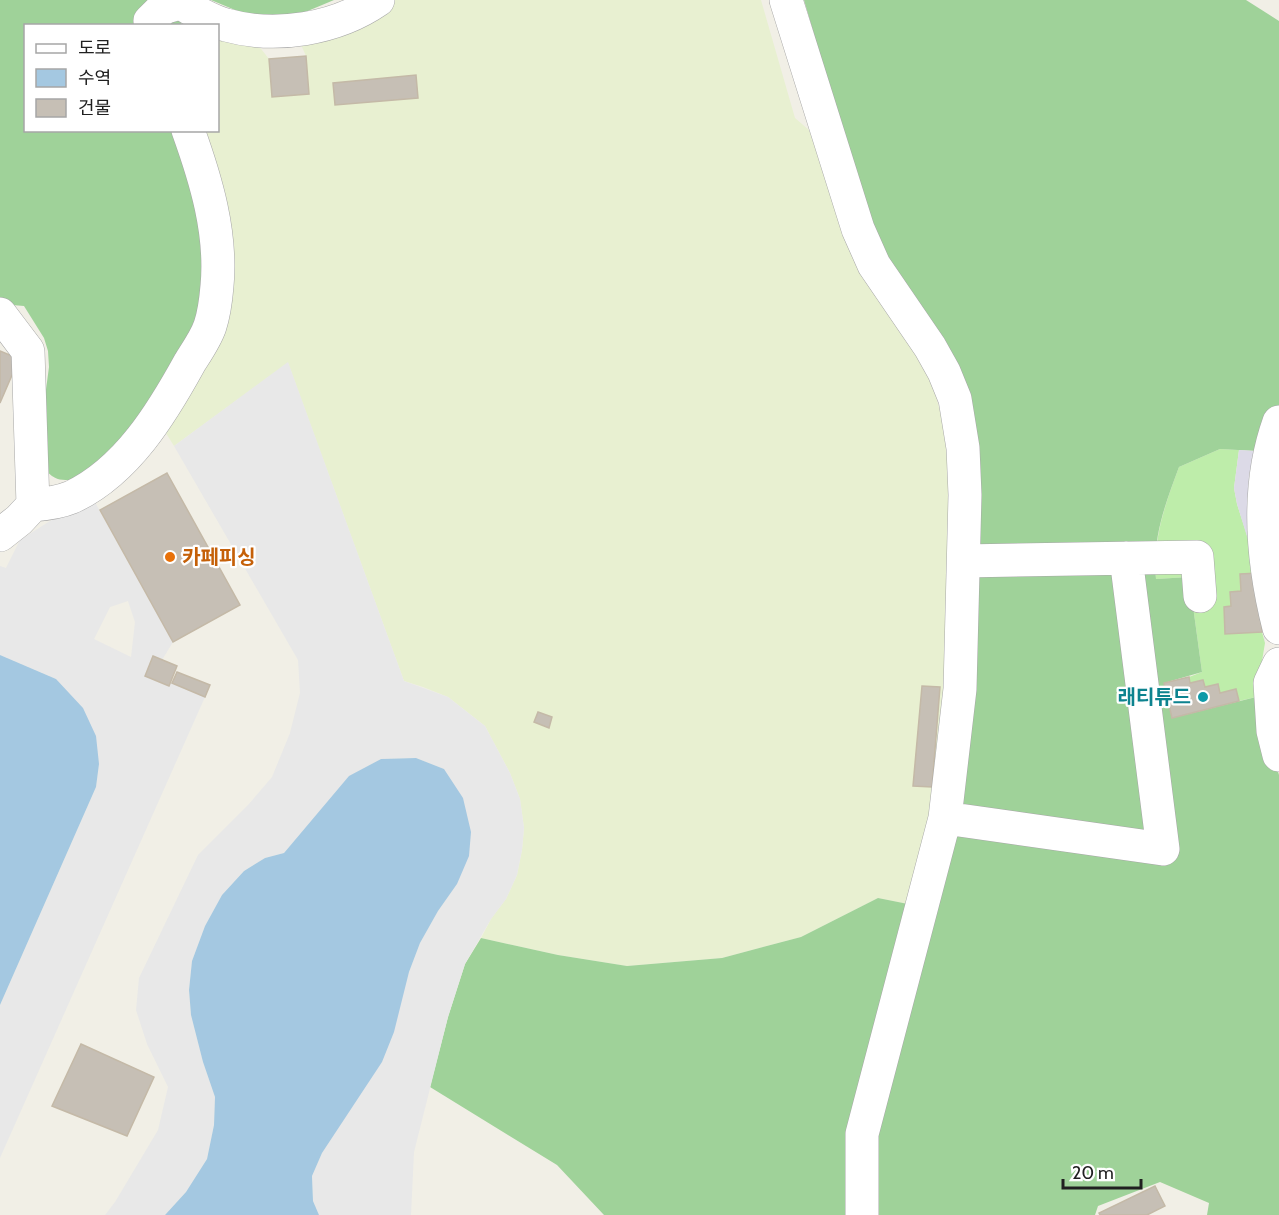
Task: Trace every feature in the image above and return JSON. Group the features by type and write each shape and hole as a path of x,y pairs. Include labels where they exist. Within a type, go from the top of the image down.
{"lane":[{"path":"151,24 150,21 163,8 180,3 225,25 254,31 312,27 348,18 378,0"},
{"path":"786,0 858,229 874,265 930,347 944,372 955,399 963,448 965,483 960,689 945,818 862,1134 862,1215"},
{"path":"0,535 33,505 49,504 72,497 102,478 140,440 163,407 210,327 217,285 215,227 202,169 189,132"},
{"path":"0,314 28,351 33,505"},
{"path":"1277,612 1264,543 1263,509 1267,470 1273,438 1279,422"},
{"path":"945,818 1163,849 1126,558"},
{"path":"964,561 1197,558 1200,596"},
{"path":"1279,664 1270,683 1273,731 1279,755"}],"green space":[{"path":"0,0 193,0 180,20 182,24 24,24 24,132 205,132 227,249 183,382 78,479 59,479 43,468 43,412 49,367 44,338 24,306 0,304"},
{"path":"211,0 334,0 291,18 247,15"},
{"path":"391,0 761,0 795,118 809,130 851,250 931,378 947,437 954,504 937,807 912,905 878,898 801,937 722,958 627,966 558,955 481,938 491,919 506,899 517,875 524,828 520,799 510,773 485,726 448,697 404,681 288,363 174,446 156,417 205,132 219,132 219,34 258,45 269,59 273,97 309,94 306,56 298,38"},
{"path":"804,0 1246,0 1279,21 1279,418 1256,451 1220,449 1179,467 1161,522 1155,564 1156,579 1189,577 1202,672 1164,683 1172,718 1256,697 1279,775 1279,1215 1207,1215 1209,1203 1160,1182 1098,1206 1095,1215 604,1215 557,1165 430,1087 448,1017 465,964 481,938 558,955 627,966 722,958 801,937 878,898 933,909 975,457 882,254"},
{"path":"1220,449 1239,450 1234,488 1259,573 1240,574 1241,591 1262,632 1265,643 1256,697 1239,701 1236,689 1220,693 1218,684 1205,687 1202,680 1190,683 1189,677 1202,672 1189,577 1156,579 1158,535 1179,467"}],"shaded area":[{"path":"288,362 404,681 448,697 485,726 510,773 520,799 524,828 517,875 506,899 491,919 465,964 448,1017 414,1152 411,1215 319,1215 313,1201 312,1176 322,1153 362,1091 401,1000 420,943 457,884 444,769 416,758 381,759 350,776 284,853 265,858 244,871 222,895 205,926 192,961 189,990 191,1015 215,1097 214,1125 207,1159 186,1192 165,1215 105,1215 158,1130 168,1087 147,1044 136,1010 139,978 198,855 248,805 272,777 290,733 300,693 298,660 174,446"},
{"path":"1239,450 1256,451 1249,475 1248,496 1262,572 1265,643 1253,556 1234,488"},
{"path":"91,495 173,642 162,660 153,656 145,676 168,686 170,682 205,697 0,1158 0,1005 96,787 99,764 56,679 0,655 0,566 6,568 20,540","holes":["128,601 135,622 131,657 94,639 110,607"]}],"water":[{"path":"0,655 56,679 83,708 96,736 99,764 96,787 0,1005"},
{"path":"416,758 444,769 463,798 471,832 469,856 457,884 420,943 409,972 394,1032 382,1062 322,1153 312,1176 313,1201 319,1215 165,1215 186,1192 207,1159 214,1125 215,1097 191,1015 189,990 192,961 205,926 222,895 244,871 265,858 284,853 349,776 381,759"}],"building":[{"path":"306,56 309,94 272,97 269,59"},
{"path":"416,75 418,98 335,105 333,83"},
{"path":"0,351 19,359 0,403"},
{"name":"카페피싱","path":"167,473 240,605 173,642 100,510"},
{"path":"1259,573 1262,632 1225,634 1224,607 1231,606 1230,592 1241,591 1240,574"},
{"path":"153,656 177,666 169,686 145,676"},
{"path":"177,672 210,685 205,697 172,683"},
{"name":"래티튜드","path":"1189,677 1190,683 1203,680 1205,687 1218,684 1220,693 1236,689 1239,701 1172,718 1164,683"},
{"path":"922,686 940,687 932,787 913,786"},
{"path":"538,712 552,717 549,728 534,722"},
{"path":"81,1044 154,1077 127,1136 52,1106"},
{"path":"1155,1186 1165,1206 1147,1215 1100,1215 1099,1213"}],"place":[{"name":"카페피싱","path":"170,557"},
{"name":"래티튜드","path":"1203,697"}]}
